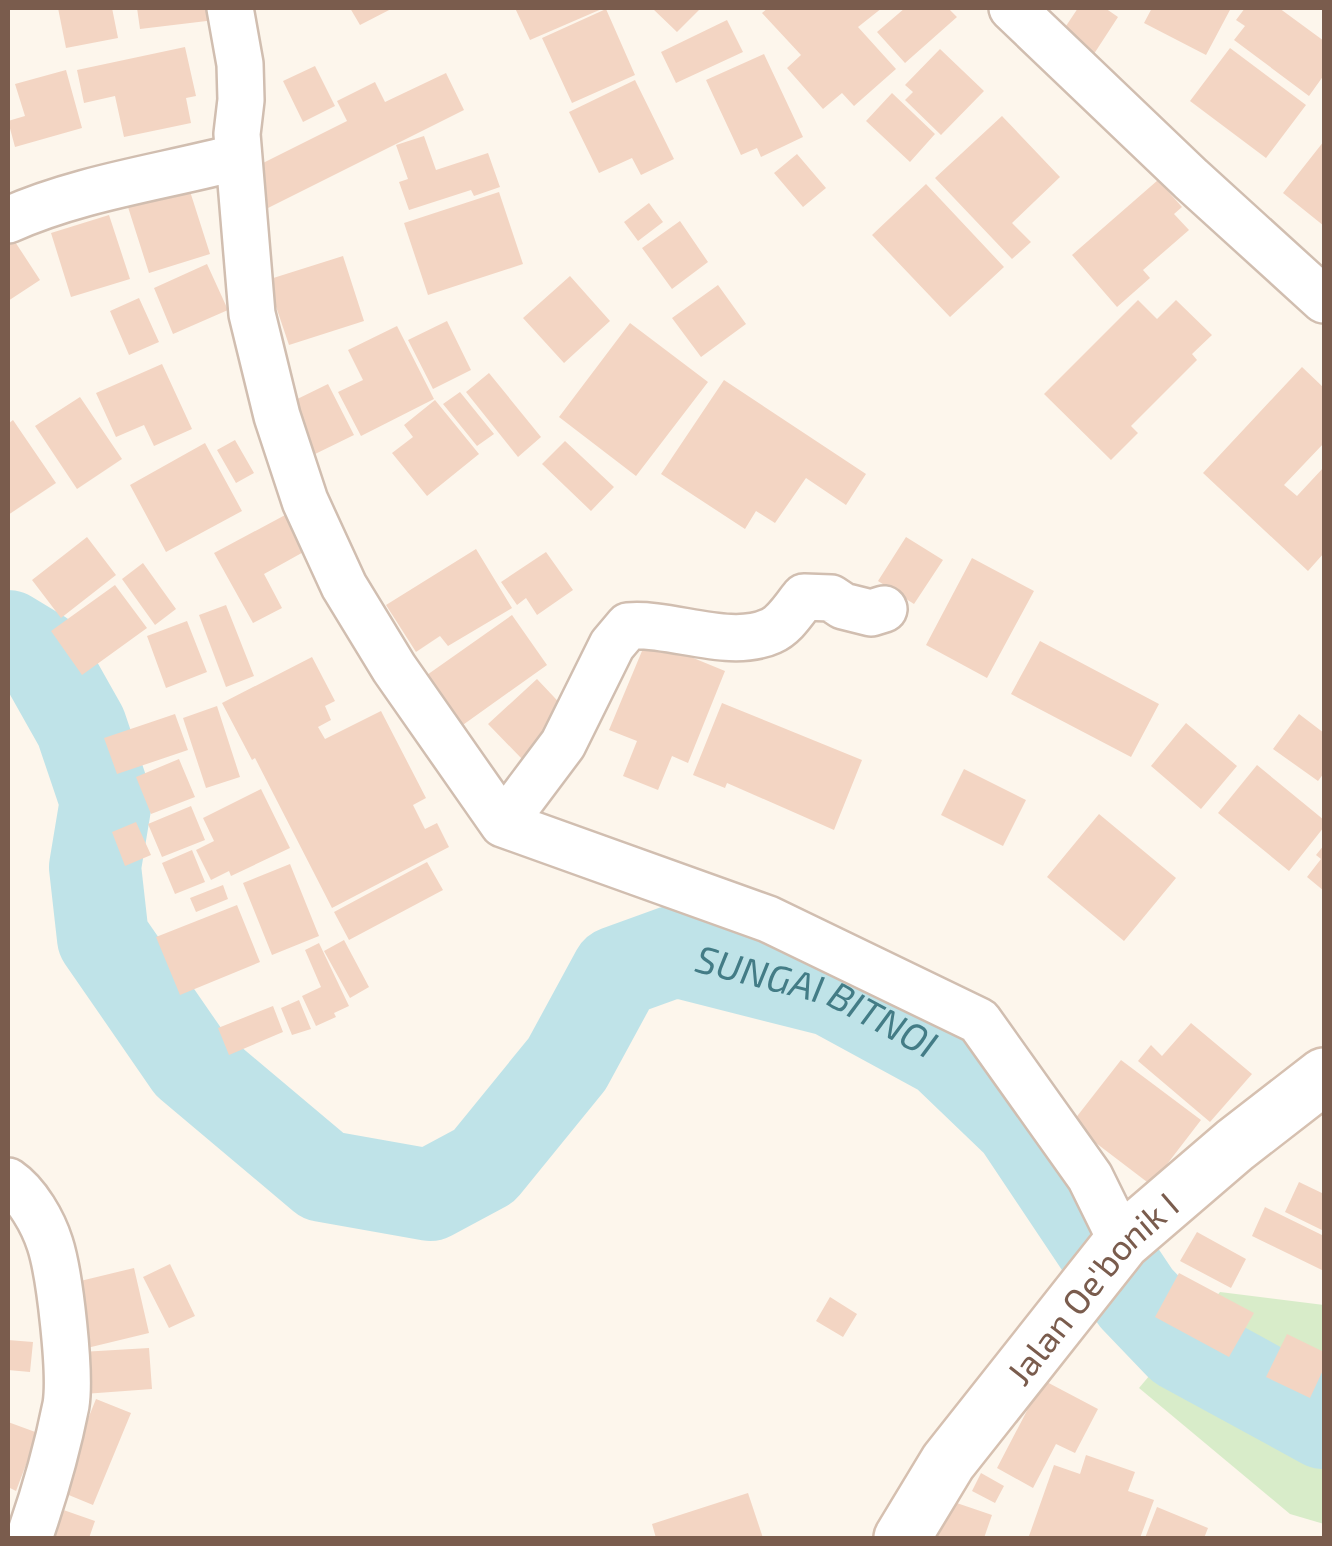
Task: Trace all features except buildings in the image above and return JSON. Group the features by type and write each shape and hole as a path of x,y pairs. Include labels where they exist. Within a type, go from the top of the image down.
{"street":[{"path":"230,8 240,64 238,157 252,314 277,416 305,501 344,586 394,668 502,824 768,920 979,1022 1090,1177 1122,1242"},
{"path":"1012,8 1324,300"},
{"path":"8,220 64,200 238,157"},
{"path":"502,824 563,744 612,645 628,626 650,624 722,638 769,633 784,622 804,596 831,598 871,613 884,609"},
{"name":"Jalan Oe'bonik I","path":"902,1538 948,1462 1122,1242 1235,1144 1324,1076"},
{"path":"8,1181 31,1205 50,1244 66,1346 66,1400 47,1484 29,1538"}],"green space":[{"path":"1220,1292 1324,1305 1324,1524 1290,1514 1139,1388"}],"waterway":[{"name":"SUNGAI BITNOI","path":"8,636 41,656 81,727 106,801 95,867 103,938 190,1064 323,1176 430,1195 484,1166 567,1064 617,972 675,951 833,991 945,1052 1019,1123 1136,1298 1181,1345 1324,1423"}]}
